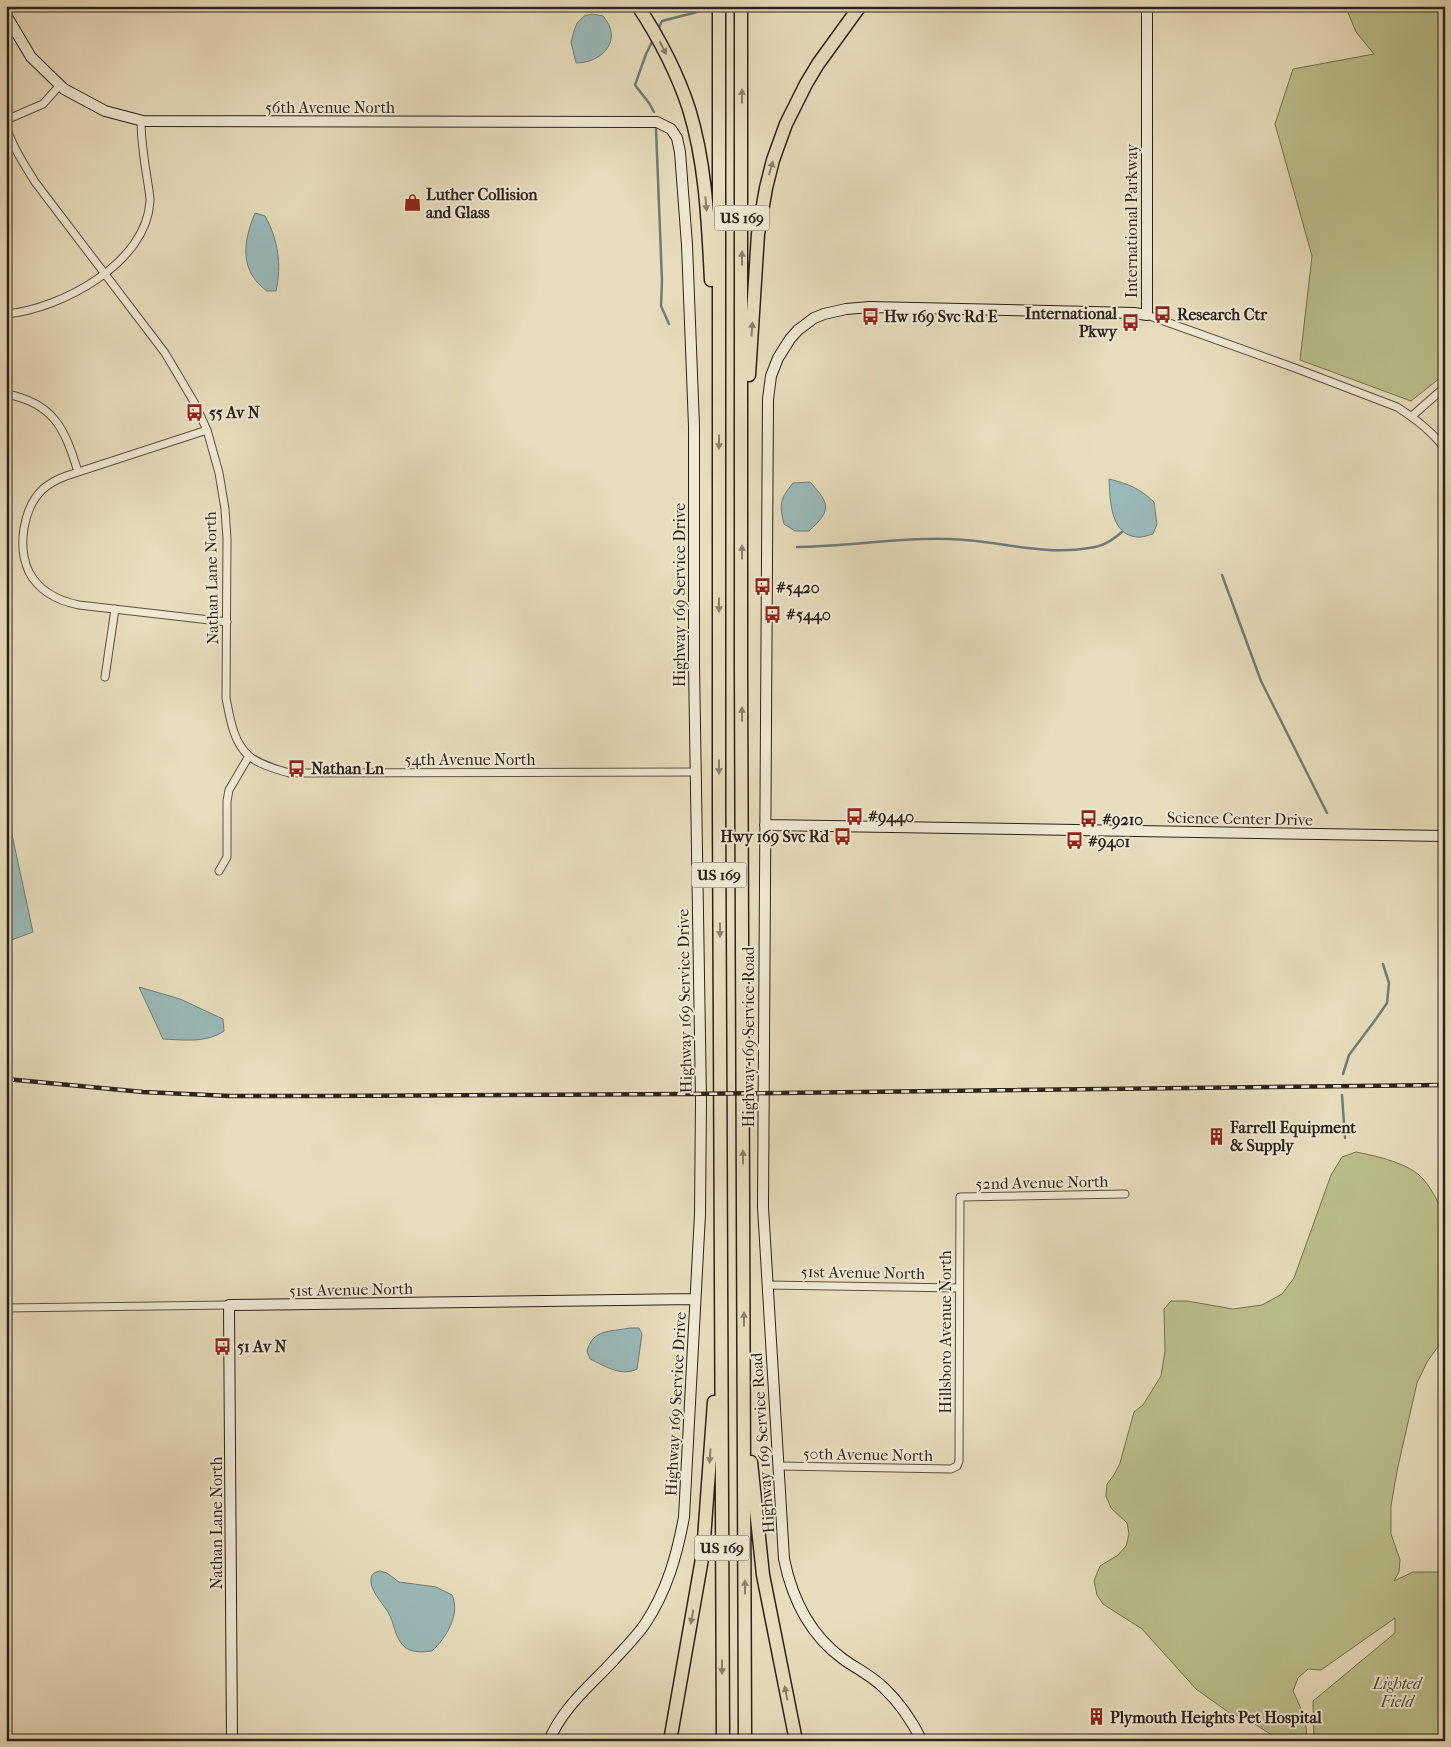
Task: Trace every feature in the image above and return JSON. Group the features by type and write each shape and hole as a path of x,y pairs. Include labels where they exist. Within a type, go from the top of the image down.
{"highway":[{"path":"638,6 658,38 678,80 696,138 706,202 719,394"},
{"name":"US 169","path":"719,6 723,1741"},
{"name":"US 169","path":"742,6 745,1741"},
{"path":"742,430 749,377 758,234 766,188 778,145 801,94 818,64 860,6"},
{"path":"670,1741 703,1553 714,1394 721,1356"},
{"path":"744,1386 763,1575 796,1741"}],"street":[{"name":"International Parkway","path":"1147,6 1147,315 1397,407 1412,416 1445,448"},
{"path":"6,15 31,57 60,85 43,104 6,120"},
{"name":"56th Avenue North","path":"60,85 69,93 105,112 141,121 657,122 671,130"},
{"path":"6,314 48,305 85,288 105,274 126,254 143,228 150,201 141,121"},
{"name":"Nathan Lane North","path":"6,126 21,159 35,182 166,353 194,402 206,430 219,473 226,509 228,706 230,723 249,756"},
{"name":"Highway 169 Service Drive","path":"549,1741 563,1716 573,1703 645,1624 666,1585 677,1551 684,1517 700,1214 701,1156 692,377 684,186 677,138 671,130"},
{"name":"Highway 169 Service Road","path":"922,1741 910,1719 892,1696 822,1639 800,1608 790,1585 784,1559 763,1207 764,825 767,422 769,386 778,358 790,339 798,330 814,318 834,311 870,307 1134,313 1147,315"},
{"path":"1412,416 1445,387"},
{"path":"6,394 25,399 41,407 55,419 65,435 78,472"},
{"path":"206,430 78,472 53,482 43,489 35,499 27,515 24,527 26,561 29,572 38,584 64,602 227,622"},
{"path":"105,677 115,609"},
{"path":"219,871 227,857 227,801 229,790 249,756"},
{"name":"54th Avenue North","path":"249,756 268,766 289,773 696,772"},
{"name":"Science Center Drive","path":"764,825 1445,836"},
{"name":"52nd Avenue North","path":"960,1197 1125,1194"},
{"name":"Hillsboro Avenue North","path":"957,1466 959,1461 960,1197"},
{"name":"51st Avenue North","path":"767,1285 959,1288"},
{"name":"51st Avenue North","path":"6,1308 695,1299"},
{"name":"Nathan Lane North","path":"229,1305 232,1741"},
{"name":"50th Avenue North","path":"779,1466 951,1469 957,1466"}],"green space":[{"path":"1348,6 1445,6 1445,374 1411,401 1300,360 1312,256 1275,124 1293,69 1374,54 1356,32 1347,10"},
{"path":"6,760 9,764 11,830 6,832"},
{"name":"Lighted Field","path":"1356,1152 1392,1161 1418,1174 1430,1189 1445,1217 1445,1337 1427,1362 1417,1383 1397,1471 1391,1506 1391,1534 1400,1560 1399,1572 1394,1581 1413,1572 1445,1572 1445,1741 1314,1741 1313,1701 1395,1633 1395,1618 1321,1670 1308,1669 1298,1678 1293,1691 1305,1722 1306,1741 1281,1741 1244,1717 1231,1714 1196,1689 1142,1629 1103,1604 1097,1595 1094,1581 1100,1566 1118,1555 1126,1546 1129,1534 1127,1523 1111,1508 1106,1496 1107,1484 1120,1463 1134,1412 1143,1405 1161,1376 1165,1351 1164,1309 1171,1301 1187,1301 1233,1309 1262,1305 1282,1294 1294,1278 1331,1175 1342,1157"}],"water":[{"path":"592,14 603,16 609,25 611,41 602,54 594,59 576,63 571,42 574,31 577,23 584,16"},
{"path":"255,213 265,216 276,243 279,272 276,291 267,291 258,283 248,265 246,245"},
{"path":"1109,479 1133,487 1154,502 1157,524 1153,534 1137,537 1128,535 1121,530 1113,515"},
{"path":"810,482 825,502 825,512 822,518 809,531 795,531 784,524 781,511 783,498 793,483"},
{"path":"6,816 11,830 33,932 6,942"},
{"path":"139,987 180,999 223,1019 224,1031 203,1039 163,1039"},
{"path":"639,1328 642,1334 637,1369 625,1372 619,1371 590,1359 587,1351 593,1339 598,1335 609,1331"},
{"path":"380,1571 387,1573 399,1582 436,1587 452,1595 455,1610 451,1625 432,1651 412,1651 400,1642 390,1616 372,1586 372,1576"}],"waterway":[{"path":"659,27 662,21 701,11"},
{"path":"654,38 635,85 654,112"},
{"path":"656,129 662,281 661,306 669,324"},
{"path":"797,547 949,539 1037,549 1072,550 1103,544 1122,532"},
{"path":"1222,575 1261,681 1327,813"},
{"path":"1343,1074 1349,1055 1387,1003 1389,983 1383,964"},
{"path":"1342,1095 1345,1138"}],"railway":[{"path":"6,1079 143,1092 230,1096 689,1094 1445,1085"}],"place":[{"name":"Luther Collision and Glass","path":"412,203"},
{"name":"Research Ctr","path":"1163,314"},
{"name":"Hw 169 Svc Rd E","path":"870,316"},
{"name":"International Pkwy","path":"1131,322"},
{"name":"55 Av N","path":"195,412"},
{"name":"#5420","path":"762,587"},
{"name":"#5440","path":"772,614"},
{"name":"Nathan Ln","path":"297,768"},
{"name":"#9440","path":"854,816"},
{"name":"#9210","path":"1088,819"},
{"name":"Hwy 169 Svc Rd","path":"843,836"},
{"name":"#9401","path":"1074,841"},
{"name":"Farrell Equipment & Supply","path":"1216,1136"},
{"name":"51 Av N","path":"223,1346"},
{"name":"Plymouth Heights Pet Hospital","path":"1096,1717"}]}
